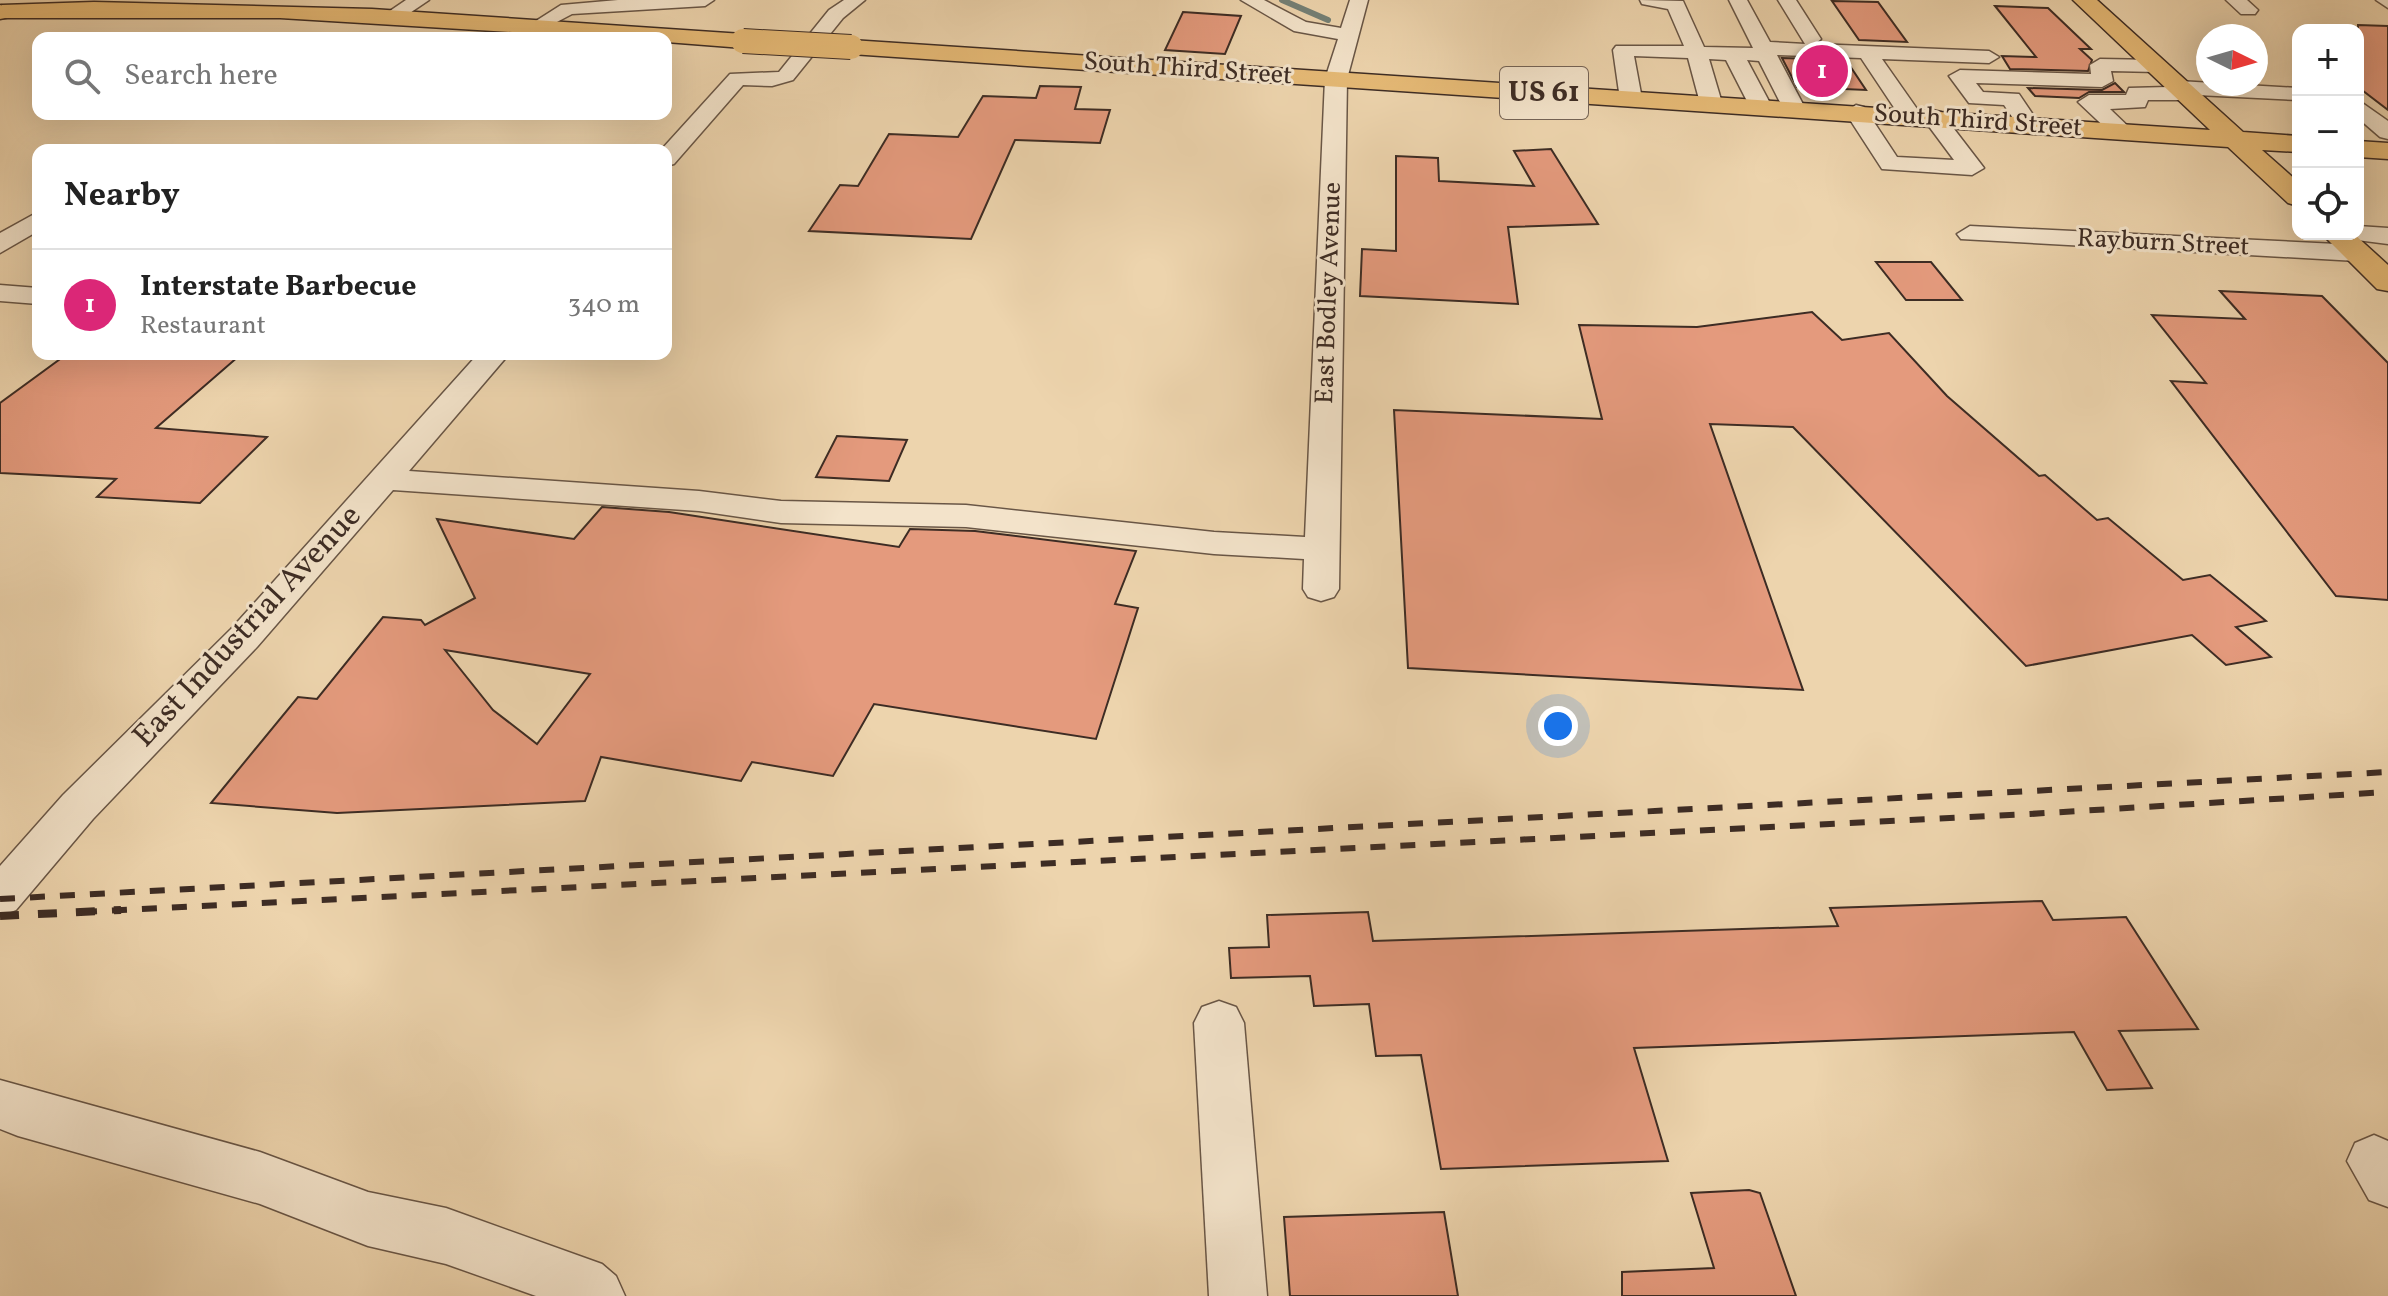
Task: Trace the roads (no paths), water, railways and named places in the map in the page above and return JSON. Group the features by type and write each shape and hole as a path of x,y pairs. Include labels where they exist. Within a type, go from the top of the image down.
{"main road":[{"path":"2084,0 2292,191"},
{"name":"South Third Street","path":"1,8 32,2 77,7"},
{"name":"South Third Street","path":"1,8 77,7 391,17 620,32"},
{"name":"South Third Street","path":"672,36 1760,105 2292,144"},
{"path":"2364,149 2388,151"}],"street":[{"path":"391,17 420,0"},
{"path":"538,26 568,9 705,0"},
{"path":"672,152 737,78 772,80 786,76 836,14 856,0"},
{"path":"1250,0 1301,27 1349,35"},
{"name":"East Bodley Avenue","path":"1321,589 1336,79 1359,0"},
{"path":"1649,0 1676,5 1697,53 1711,103"},
{"path":"1738,0 1794,108"},
{"path":"1787,0 1811,39"},
{"path":"1631,99 1623,50 1989,57"},
{"path":"1856,112 1890,164 1972,168 1922,117 1868,53"},
{"path":"1733,54 1760,105"},
{"path":"2102,81 2100,65 2157,66"},
{"path":"2137,93 2137,102 1977,98 1960,76 2102,81 2137,93 2189,96 2249,111 2292,114"},
{"path":"2268,92 2292,94"},
{"path":"2189,96 2196,95"},
{"path":"2232,96 2249,111"},
{"path":"2011,99 2029,125"},
{"path":"2089,102 2122,131"},
{"path":"0,245 32,224"},
{"name":"Rayburn Street","path":"1970,234 2367,257 2388,236"},
{"path":"0,293 32,296"},
{"name":"East Industrial Avenue","path":"0,897 78,807 244,638 489,360"},
{"path":"384,479 699,501 781,512 966,516 1214,543 1321,549"},
{"path":"1219,1023 1238,1296"},
{"path":"0,1104 18,1112 260,1178 368,1219 446,1236 582,1284 596,1296"}],"waterway":[{"path":"1282,0 1328,20"}],"railway":[{"path":"0,899 2388,772"},
{"path":"82,912 2030,814 2388,792"},
{"path":"0,916 121,910"}],"place":[{"name":"Interstate Barbecue","path":"1822,71"}]}
